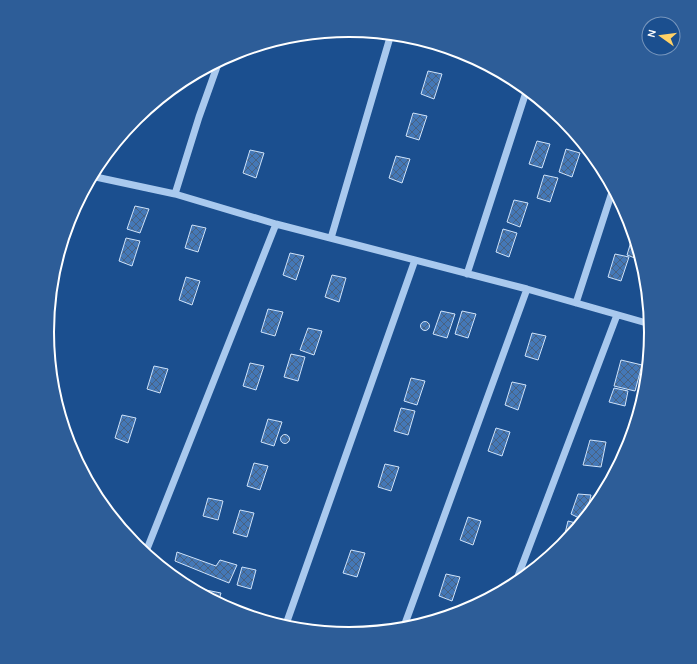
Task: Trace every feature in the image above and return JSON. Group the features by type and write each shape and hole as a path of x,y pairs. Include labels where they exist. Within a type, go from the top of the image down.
{"street":[{"path":"331,238 389,40"},
{"path":"175,194 216,68"},
{"path":"467,274 525,96"},
{"path":"97,177 175,194 276,224 527,289 643,322"},
{"path":"576,303 610,197"},
{"path":"147,548 276,224"},
{"path":"287,620 415,260"},
{"path":"406,621 527,289"},
{"path":"520,572 617,315"}],"building":[{"path":"428,71 442,74 434,99 421,94"},
{"path":"413,113 427,116 419,140 406,136"},
{"path":"537,141 550,144 542,168 529,164"},
{"path":"566,149 580,153 572,177 559,172"},
{"path":"250,150 264,153 256,178 243,173"},
{"path":"396,156 410,159 402,183 389,178"},
{"path":"544,175 558,178 550,202 537,198"},
{"path":"514,200 528,203 520,227 507,222"},
{"path":"135,206 149,209 140,233 127,229"},
{"path":"192,225 206,228 198,252 185,248"},
{"path":"503,229 517,233 509,257 496,252"},
{"path":"126,238 140,241 132,266 119,261"},
{"path":"630,245 633,257 627,255"},
{"path":"290,253 304,256 296,280 283,275"},
{"path":"615,254 629,257 621,281 608,277"},
{"path":"332,275 346,278 339,302 325,297"},
{"path":"186,277 200,281 192,305 179,300"},
{"path":"268,309 283,312 275,336 261,332"},
{"path":"441,311 455,314 447,338 433,334"},
{"path":"462,311 476,314 468,338 455,334"},
{"path":"425,321 430,326 425,331 420,326"},
{"path":"308,328 322,331 314,355 300,350"},
{"path":"532,333 546,336 538,360 525,356"},
{"path":"291,354 305,357 298,381 284,377"},
{"path":"621,360 642,365 635,391 614,386"},
{"path":"250,363 264,366 256,390 243,386"},
{"path":"154,366 168,369 160,393 147,389"},
{"path":"411,378 425,381 417,405 404,401"},
{"path":"512,382 526,385 518,410 505,405"},
{"path":"614,388 628,391 625,406 609,402"},
{"path":"401,408 415,411 408,435 394,431"},
{"path":"122,415 136,418 128,443 115,438"},
{"path":"268,419 282,422 274,446 261,442"},
{"path":"496,428 510,432 502,456 488,451"},
{"path":"285,434 290,439 285,444 280,439"},
{"path":"590,440 606,442 601,467 583,465"},
{"path":"254,463 268,466 260,490 247,486"},
{"path":"385,464 399,467 391,491 378,487"},
{"path":"578,494 591,495 589,503 578,518 571,514"},
{"path":"208,498 223,501 218,520 203,516"},
{"path":"240,510 254,513 247,537 233,533"},
{"path":"468,517 481,521 473,545 460,540"},
{"path":"568,521 574,522 570,527 565,532"},
{"path":"351,550 365,553 357,577 343,573"},
{"path":"177,552 216,566 220,560 237,565 229,583 175,561"},
{"path":"242,567 256,570 251,589 237,585"},
{"path":"446,574 460,577 452,601 439,596"},
{"path":"206,590 221,593 220,598"}]}
